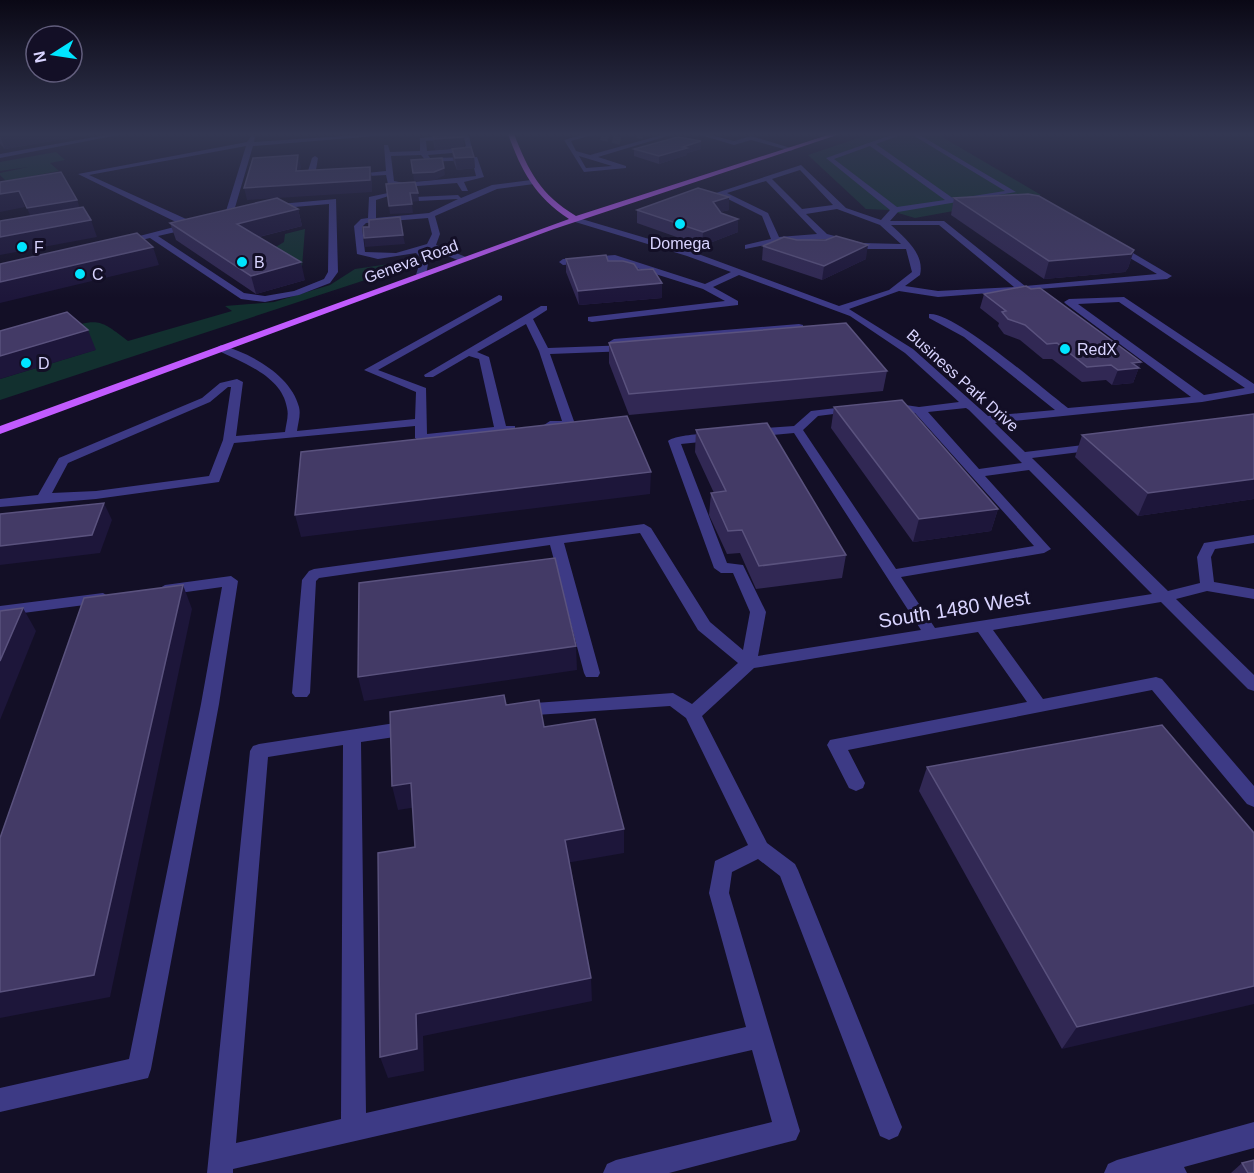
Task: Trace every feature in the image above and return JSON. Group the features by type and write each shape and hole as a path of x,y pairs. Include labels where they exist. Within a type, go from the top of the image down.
{"main road":[{"path":"538,189 557,208 575,219"},
{"name":"Geneva Road","path":"0,430 463,259 668,189"}],"street":[{"path":"113,245 194,224 115,189"},
{"path":"230,212 237,189"},
{"path":"463,189 467,192"},
{"path":"418,196 485,189"},
{"path":"734,189 720,193 765,214 776,240"},
{"path":"778,189 824,236"},
{"path":"823,189 843,210 883,223 941,223"},
{"path":"868,189 895,210"},
{"path":"935,189 952,201"},
{"path":"883,223 895,210 1012,192 1006,189"},
{"path":"372,211 431,215 467,192"},
{"path":"372,211 376,196 388,202 372,211 358,226 361,254 371,257 419,251 430,246 434,243 436,234 431,215"},
{"path":"152,236 241,296 265,299 297,293 327,281 333,272 333,201 259,208"},
{"path":"412,207 450,204"},
{"path":"801,212 839,206"},
{"path":"947,214 935,215 941,223 1023,289"},
{"name":"Business Park Drive","path":"575,219 738,272 839,309 861,320 909,351 986,420 1254,685"},
{"path":"839,309 897,288 917,273 917,259 909,247 883,223"},
{"path":"748,247 776,240 824,236 862,246 909,247"},
{"path":"897,288 938,294 1167,276 1107,241"},
{"path":"430,246 463,259"},
{"path":"419,251 424,258 421,275"},
{"path":"563,262 615,258 706,287 735,303 592,319"},
{"path":"706,287 738,272"},
{"path":"499,298 369,370 422,390 421,438 569,423 544,351 528,318"},
{"path":"1202,399 1069,302 1121,298 1254,390"},
{"path":"429,375 544,308"},
{"path":"932,316 968,335 1065,412"},
{"path":"841,325 861,320"},
{"path":"544,351 678,346 808,329"},
{"path":"221,348 263,369 280,383 294,408 291,435"},
{"path":"468,353 484,357 501,430"},
{"path":"0,503 107,493 214,478 229,440 237,382 224,386 206,400 63,461 43,498"},
{"path":"986,420 1202,399 1254,390"},
{"path":"693,714 749,663 758,612 738,568 721,568 674,441 797,429 815,413 868,407 919,410 969,404"},
{"path":"892,574 1044,549 919,410"},
{"path":"229,440 421,422"},
{"path":"797,429 931,634"},
{"path":"1022,456 1115,444"},
{"path":"975,473 1032,466"},
{"path":"301,693 309,580 314,574 644,528 704,626 749,663"},
{"path":"1254,538 1209,546 1204,557 1207,567 1207,586 1254,594"},
{"path":"556,540 592,673"},
{"path":"0,1100 139,1069 210,704 231,581 150,591"},
{"name":"South 1480 West","path":"749,663 1164,597 1207,586"},
{"path":"0,611 127,594"},
{"path":"982,626 1039,706"},
{"path":"856,783 836,745 1156,684 1254,799"},
{"path":"500,714 534,708 673,699 693,714 760,849 788,870 890,1127"},
{"path":"420,726 259,752 221,1166 354,1129 760,1036"},
{"path":"352,737 354,1129"},
{"path":"616,1173 787,1131 719,893 723,867 760,849"},
{"path":"1118,1173 1170,1166 1254,1135"}],"green space":[{"path":"844,189 1030,189 1041,195 915,218 888,210 866,209"},
{"path":"305,229 302,267 296,270 274,248 284,242 285,234"},
{"path":"416,260 417,263 0,400 0,379 95,350 62,329 91,322 104,324 128,341 232,311 225,306 274,302 330,285 355,269"}],"building":[{"path":"0,189 71,189 77,200 27,208 19,191 0,194"},
{"path":"387,189 417,189 418,193 410,193 412,204 389,206"},
{"path":"701,189 729,197 713,202 721,213 738,219 703,232 637,210"},
{"path":"1028,194 1039,196 1134,250 1131,254 1049,261 954,198"},
{"path":"277,198 298,209 237,224 301,262 251,276 170,223"},
{"path":"83,207 91,220 0,237 0,221"},
{"path":"400,217 403,235 364,238 363,227 369,227 369,220"},
{"path":"137,233 153,247 0,282 0,264"},
{"path":"836,236 868,245 824,266 763,246 784,237 797,240 826,240"},
{"path":"606,255 608,261 634,264 638,270 653,269 662,283 578,291 566,259"},
{"path":"1026,286 1031,289 1040,288 1141,362 1132,363 1139,368 1118,370 1111,365 1087,367 1057,343 1047,344 1025,325 1008,319 1002,312 1006,311 984,294"},
{"path":"67,312 88,330 0,356 0,331"},
{"path":"846,323 887,371 629,394 609,343"},
{"path":"902,400 998,509 919,519 834,407"},
{"path":"1254,414 1254,479 1148,493 1082,435"},
{"path":"627,416 651,472 295,515 301,452"},
{"path":"767,423 846,555 759,566 742,530 728,531 711,493 726,491 696,430"},
{"path":"104,503 92,535 0,546 0,514"},
{"path":"555,558 576,646 358,677 359,583"},
{"path":"183,585 94,975 0,992 0,838 84,598"},
{"path":"23,608 0,661 0,611"},
{"path":"504,695 506,705 539,700 544,727 595,719 624,829 565,840 591,978 416,1014 417,1049 380,1057 378,853 415,847 411,783 392,786 390,712"},
{"path":"1162,725 1254,833 1254,986 1077,1027 927,767"},
{"path":"1254,1160 1254,1173 1248,1173 1242,1163"}],"place":[{"name":"Domega","path":"680,224"},
{"name":"F","path":"22,247"},
{"name":"B","path":"242,262"},
{"name":"C","path":"80,274"},
{"name":"RedX","path":"1065,349"},
{"name":"D","path":"26,363"}]}
